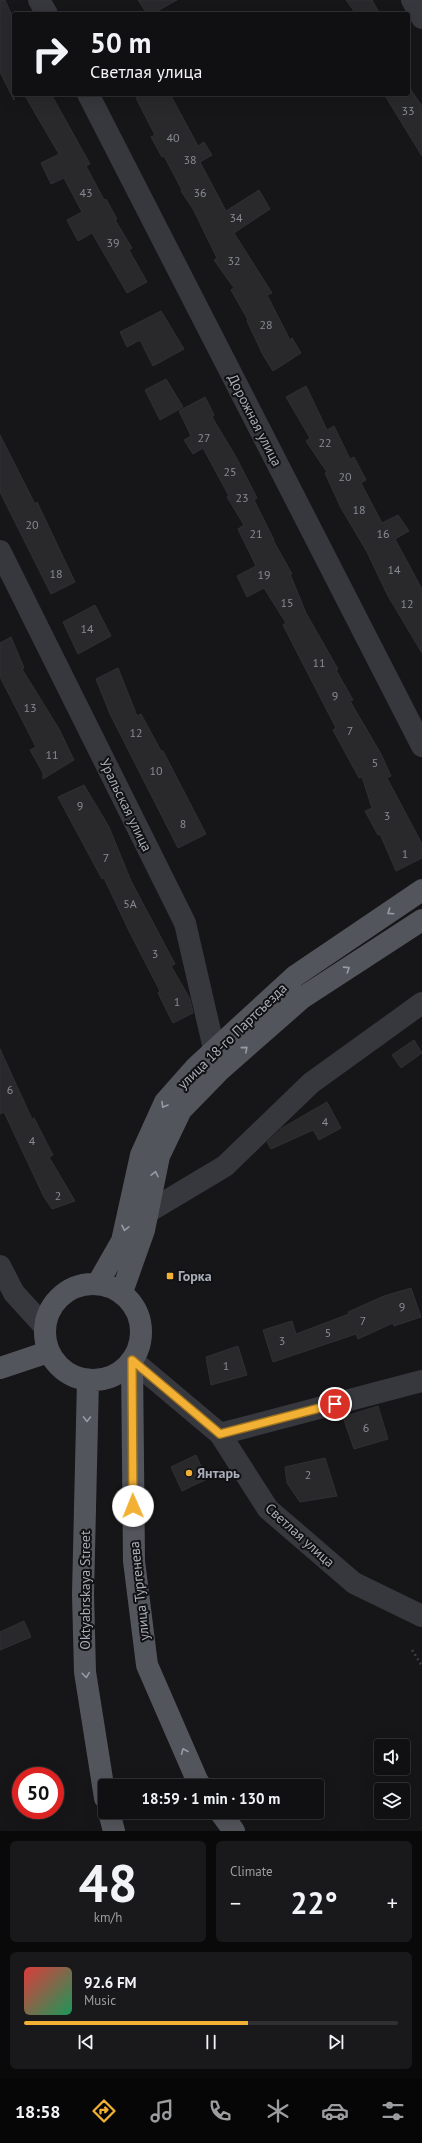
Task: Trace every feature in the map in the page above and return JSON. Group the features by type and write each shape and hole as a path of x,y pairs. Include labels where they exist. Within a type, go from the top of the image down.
{"main road":[{"name":"улица 18-го Партсъезда","path":"98,1283 122,1241 141,1155 165,1102 196,1067 295,976 422,890"},
{"name":"улица 18-го Партсъезда","path":"122,1292 144,1230 159,1156 181,1110 219,1071 302,998 422,920"},
{"path":"98,1283 110,1286 122,1292 132,1303 139,1316 142,1332 139,1347 132,1360 124,1370 101,1380 88,1380 76,1377 64,1371 48,1352 45,1339 44,1327 48,1312 57,1299 68,1290 83,1284 98,1283"},
{"path":"0,1368 48,1352"},
{"name":"улица Тургенева","path":"132,1360 134,1561 147,1665 197,1779"},
{"name":"Oktyabrskaya Street","path":"88,1380 83,1594 85,1672 102,1779"},
{"path":"111,1819 114,1831"},
{"path":"225,1819 234,1831"}],"street":[{"path":"40,0 46,12"},
{"path":"412,0 422,18"},
{"name":"Дорожная улица","path":"89,96 422,746"},
{"name":"Уральская улица","path":"0,550 185,923 216,1049 219,1071"},
{"path":"148,1212 225,1166 311,1083 422,1003"},
{"path":"0,1266 14,1294 44,1327"},
{"name":"Светлая улица","path":"132,1360 220,1434 268,1509 354,1583 422,1616"},
{"path":"220,1434 422,1381"}],"path":[{"path":"412,1650 422,1666"}],"building":[{"path":"0,0 5,0 12,16 12,96 0,72"},
{"path":"138,0 177,0 156,12 146,12"},
{"path":"346,0 372,0 379,12 355,12"},
{"path":"410,88 422,106 422,156 385,96 410,96"},
{"path":"25,96 52,96 90,164 86,166 104,200 106,199 117,219 115,220 132,248 129,250 147,282 127,293 92,233 78,241 67,220 82,212 64,178 51,184 41,163 59,154"},
{"path":"140,96 171,96 198,146 204,142 212,155 200,162 226,211 259,190 270,209 234,233 272,293 267,295 290,340 292,338 301,353 273,371 263,355 247,321 248,320 231,290 234,288 214,260 217,258 193,209 181,191 182,190 164,156 162,157 151,137 155,135 136,98"},
{"path":"161,311 184,349 153,366 140,340 127,347 120,332"},
{"path":"166,379 183,407 160,420 145,390"},
{"path":"306,386 327,430 334,426 350,459 354,457 366,480 361,483 382,523 398,515 409,531 395,539 422,589 422,653 388,596 367,552 341,508 325,473 327,472 306,441 310,438 286,397"},
{"path":"205,397 214,415 212,417 236,457 257,498 254,500 273,540 292,574 290,574 306,613 338,669 336,670 353,700 350,701 381,754 391,776 387,778 422,844 422,858 396,871 380,834 378,835 365,811 372,808 362,777 359,778 333,730 336,728 283,625 286,623 264,588 247,597 237,576 256,566 238,529 244,525 227,497 229,496 203,448 193,454 184,440 191,436 179,411"},
{"path":"0,435 35,504 37,502 75,582 51,594 0,492"},
{"path":"95,605 111,636 78,654 63,622"},
{"path":"11,637 24,668 22,669 59,729 74,760 43,779 43,773 30,750 36,747 0,677 0,643"},
{"path":"118,668 137,716 141,714 161,751 163,751 206,834 178,848 110,714 96,679"},
{"path":"84,785 109,827 131,881 175,964 171,966 190,999 193,1013 173,1023 158,993 160,991 104,878 102,879 58,797"},
{"path":"414,1040 422,1053 401,1068 392,1055"},
{"path":"0,1049 32,1119 34,1118 53,1155 49,1157 75,1201 52,1209 44,1197 4,1112 0,1114"},
{"path":"327,1102 341,1128 319,1140 313,1130 271,1149 267,1142 282,1128"},
{"path":"411,1288 421,1317 394,1326 393,1323 358,1339 356,1334 273,1362 263,1330 292,1321 296,1334 349,1314 348,1312 384,1296"},
{"path":"238,1346 247,1375 211,1385 206,1357"},
{"path":"378,1406 388,1439 354,1449 343,1417"},
{"name":"Янтарь","path":"196,1455 207,1479 182,1491 171,1467"},
{"path":"325,1458 337,1496 300,1502 287,1483 285,1467"},
{"path":"24,1621 31,1637 0,1650 0,1632"}],"place":[{"name":"Горка","path":"170,1276"},
{"name":"Янтарь","path":"189,1473"}],"route":[{"path":"133,1506 132,1360 220,1434 335,1404"}]}
